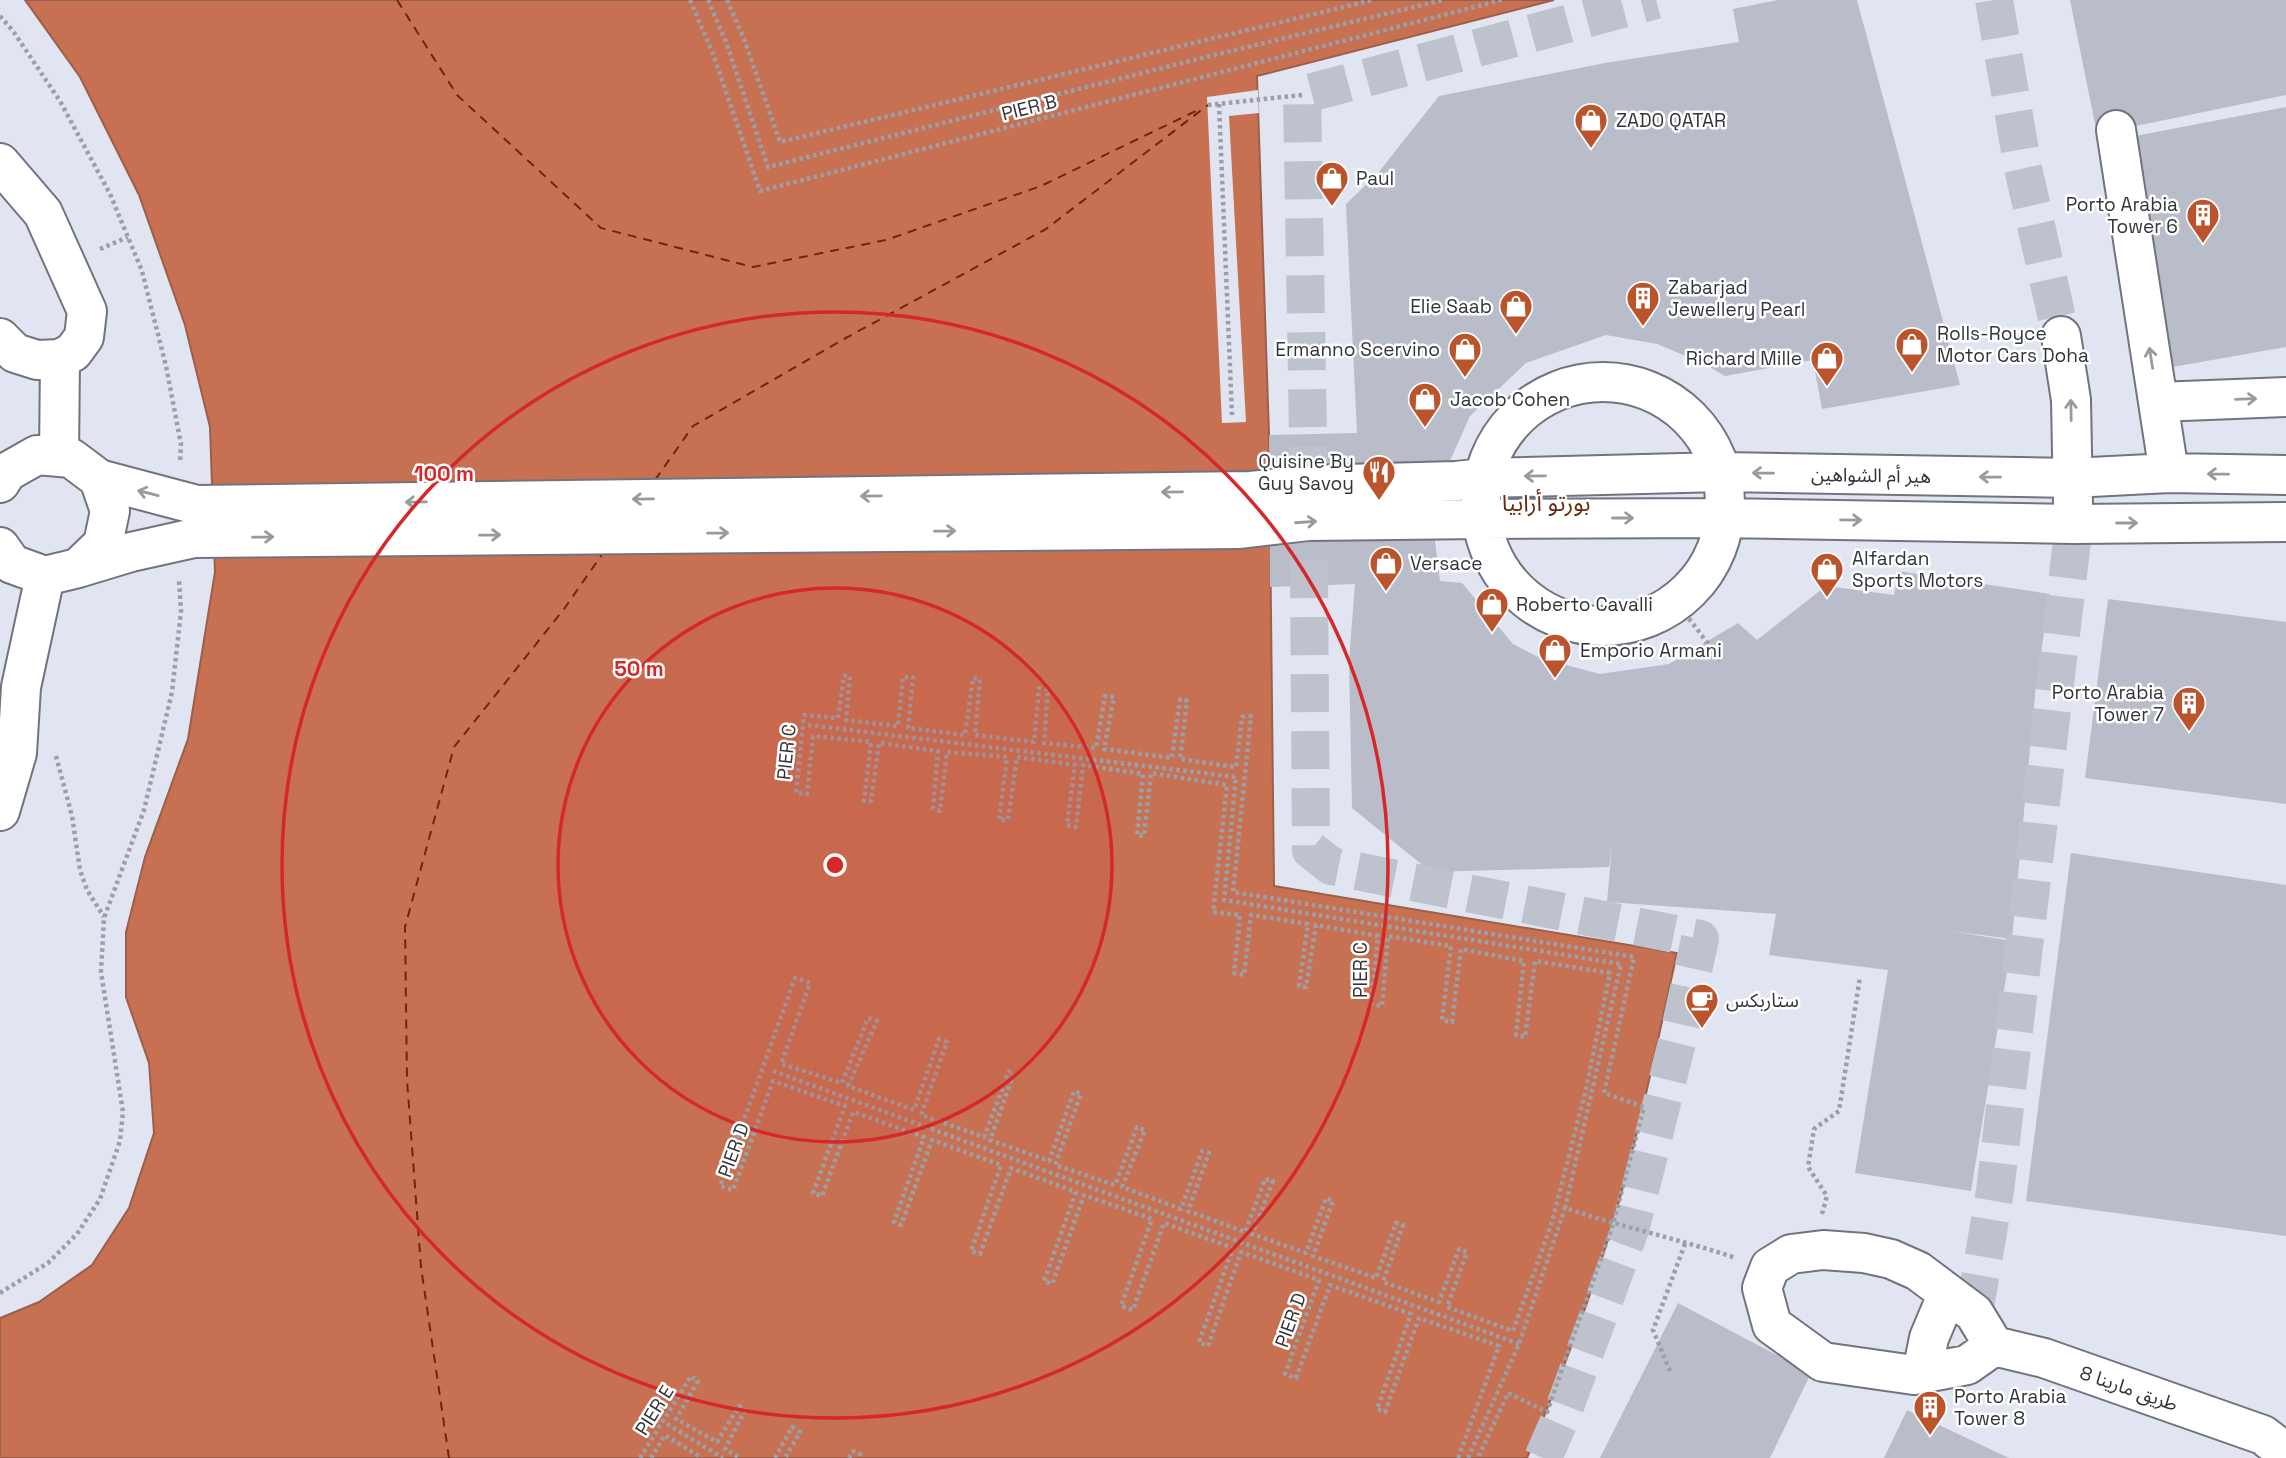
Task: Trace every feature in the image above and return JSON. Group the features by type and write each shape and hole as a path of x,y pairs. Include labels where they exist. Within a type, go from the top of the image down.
{"street":[{"path":"2116,130 2169,473"},
{"path":"0,163 43,213 87,311 84,337 73,352 60,359 37,360 15,353 0,338"},
{"path":"2061,336 2071,400 2074,524"},
{"path":"59,457 60,359"},
{"path":"1625,383 1668,399 1702,430 1722,472 1725,518 1717,550 1700,579 1676,602 1648,617 1617,625 1585,624 1555,616 1527,600 1505,578 1469,520 1470,479 1502,435 1535,402 1578,384 1625,383"},
{"path":"2158,402 2286,397"},
{"path":"0,484 7,472 37,456 71,458 99,479 187,521"},
{"name":"هير أم الشواهين","path":"187,521 1240,491 1307,485 1722,472 2072,478 2169,473 2286,475"},
{"path":"2,796 17,753 21,687 62,572 103,544 110,511 99,479"},
{"path":"0,547 12,564 62,572 187,521 1238,529 1308,522 1725,518 2074,524 2286,522"},
{"path":"1813,1251 1864,1253 1891,1259 1918,1271 1974,1313 1994,1346 1968,1365 1914,1376 1823,1362 1772,1325 1762,1288 1770,1267 1791,1254 1813,1251"},
{"path":"1922,1373 1929,1338 1947,1295"},
{"name":"طريق مارينا 8","path":"1994,1346 2044,1359 2278,1440"}],"path":[{"name":"PIER B","path":"691,0 712,51 760,191 1502,0"},
{"path":"708,0 727,45 768,167 1443,0"},
{"name":"PIER B","path":"727,0 744,39 780,142 1373,0"},
{"path":"0,16 60,101 110,194 142,271 166,366 181,444 187,521 172,692 144,810 104,918 101,972 123,1112 120,1141 100,1199 77,1234 48,1263 0,1293"},
{"path":"1208,105 1301,95"},
{"path":"1219,104 1232,415"},
{"path":"1676,602 1723,663"},
{"name":"PIER C","path":"1552,1222 1586,1089 1610,973 1535,961 1525,1037 1516,1035 1524,961 1461,949 1452,1022 1442,1020 1451,946 1388,936 1382,1006 1371,1004 1378,936 1316,925 1306,987 1298,986 1308,924 1251,915 1244,975 1234,973 1240,915 1213,912 1227,785 1151,773 1144,836 1137,835 1143,774 1083,765 1076,827 1067,825 1075,765 1017,757 1008,820 999,820 1007,757 947,751 940,811 933,808 938,751 879,743 871,801 864,801 870,741 813,736 807,794 796,793 804,715 838,718 844,676 850,677 846,720 898,726 903,677 913,677 908,729 965,735 973,678 980,679 975,735 1034,742 1039,688 1048,690 1044,743 1096,748 1105,696 1114,696 1104,750 1172,758 1180,699 1187,701 1180,759 1236,767 1242,717 1251,716 1233,892 1634,957 1604,1093 1644,1107 1613,1224"},
{"path":"808,725 1236,776 1224,900 1621,964 1565,1208 1519,1344 1468,1458"},
{"path":"54,745 72,816 80,870 87,890 104,918"},
{"path":"1813,1251 1827,1196 1808,1167 1814,1129 1839,1111 1860,977"},
{"name":"PIER D","path":"1458,1458 1499,1346 1419,1318 1385,1412 1377,1409 1411,1314 1330,1285 1296,1378 1285,1374 1319,1280 1241,1252 1208,1346 1199,1342 1233,1248 1164,1223 1133,1310 1121,1306 1152,1219 1084,1195 1052,1284 1044,1282 1076,1192 1011,1168 980,1254 971,1251 1002,1165 932,1140 901,1225 894,1222 924,1138 853,1112 822,1196 813,1193 845,1106 773,1080 733,1190 720,1186 795,978 810,983 780,1064 842,1083 869,1018 877,1021 848,1086 914,1110 940,1039 947,1042 921,1115 984,1137 1009,1071 1014,1073 990,1140 1049,1161 1074,1091 1081,1094 1055,1165 1115,1185 1138,1127 1145,1130 1122,1187 1181,1209 1202,1151 1209,1153 1188,1211 1245,1232 1265,1180 1273,1181 1252,1234 1307,1253 1326,1199 1333,1201 1313,1256 1376,1278 1396,1223 1403,1225 1383,1282 1439,1302 1459,1249 1467,1252 1447,1307 1513,1331 1552,1222"},
{"path":"773,1071 1519,1344"},
{"path":"1565,1208 1613,1224 1686,1241 1770,1267"},
{"path":"1478,1458 1508,1393 1547,1412 1613,1224"},
{"path":"1670,1371 1653,1330 1686,1241"},
{"name":"PIER E","path":"640,1458 691,1377 698,1381 676,1419 717,1442 739,1406 745,1410 725,1448 740,1458"},
{"path":"667,1424 723,1458"},
{"path":"775,1458 792,1427 800,1432 785,1458"},
{"name":"PIER E","path":"651,1458 665,1435 702,1458"},
{"path":"849,1458 853,1451 860,1454 858,1458"}],"shaded area":[{"path":"25,0 1554,0 1257,76 1269,435 1274,886 1677,953 1639,1122 1613,1222 1573,1341 1527,1458 0,1458 0,1318 39,1302 92,1265 129,1208 154,1133 149,1063 126,997 126,932 145,857 188,739 215,572 210,427 185,325 139,195 80,77"}],"pier":[{"path":"1258,90 1259,113 1229,116 1246,422 1222,423 1207,97"}],"building":[{"path":"1778,0 1857,0 1960,385 1822,409 1813,360 1725,376 1705,364 1657,344 1606,335 1526,363 1470,416 1445,472 1434,533 1440,581 1462,583 1513,644 1540,658 1600,674 1669,664 1738,623 1757,640 1826,586 1894,595 1898,571 2050,594 2036,685 2012,939 1950,931 2012,941 1971,1191 1855,1173 1888,970 1769,955 1776,914 1607,902 1612,845 1609,867 1431,872 1352,808 1349,660 1355,584 1270,587 1269,435 1357,433 1346,204 1378,173 1439,96 1605,63 1739,42 1733,9"},
{"path":"2070,0 2286,0 2286,95 2097,134"},
{"name":"Porto Arabia Tower 6","path":"2286,107 2286,347 2144,372 2099,143"},
{"name":"Porto Arabia Tower 7","path":"2108,599 2286,622 2286,804 2085,778"},
{"path":"2071,853 2286,885 2286,1236 2026,1201"},
{"path":"1678,1303 1811,1373 1770,1458 1600,1458"},
{"name":"Porto Arabia Tower 8","path":"1907,1410 1920,1416 2009,1458 1884,1458"}],"ferry route":[{"path":"397,0 457,95 601,228 753,267 886,240 1041,186 1202,108"},
{"path":"655,480 693,426 844,339 1046,229 1208,105"},
{"path":"449,1458 421,1267 407,1080 405,927 454,747 564,609 603,553"}],"tunnel":[{"path":"1543,1458 1563,1412 1631,1227 1700,939 1331,866 1311,850 1302,95 1656,0"},
{"path":"1994,0 2023,168 2061,336"},
{"path":"1974,1313 1995,1191 2074,524"}],"place":[{"name":"ZADO QATAR","path":"1591,150"},
{"name":"Paul","path":"1332,208"},
{"name":"Porto Arabia Tower 6","path":"2203,245"},
{"name":"Zabarjad Jewellery Pearl","path":"1643,328"},
{"name":"Elie Saab","path":"1516,336"},
{"name":"Rolls-Royce Motor Cars Doha","path":"1912,374"},
{"name":"Ermanno Scervino","path":"1465,379"},
{"name":"Richard Mille","path":"1827,388"},
{"name":"Jacob Cohen","path":"1425,429"},
{"name":"Quisine By Guy Savoy","path":"1379,502"},
{"name":"Versace","path":"1386,593"},
{"name":"Alfardan Sports Motors","path":"1827,599"},
{"name":"Roberto Cavalli","path":"1492,634"},
{"name":"Emporio Armani","path":"1555,680"},
{"name":"Porto Arabia Tower 7","path":"2189,733"},
{"name":"ستاربكس","path":"1702,1030"},
{"name":"Porto Arabia Tower 8","path":"1930,1437"}],"district":[{"name":"بورتو أرابيا","path":"1546,503"}]}
